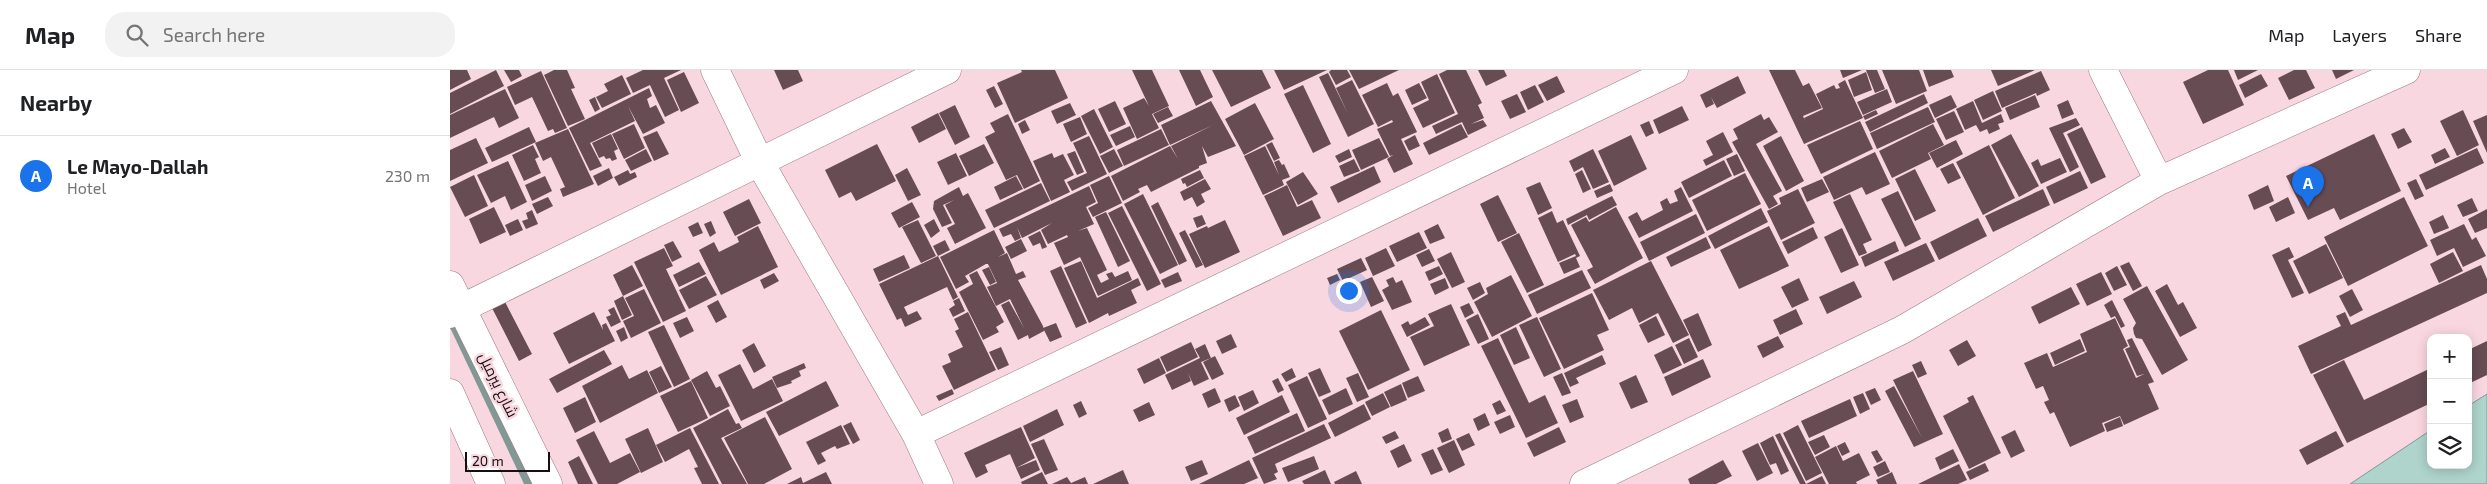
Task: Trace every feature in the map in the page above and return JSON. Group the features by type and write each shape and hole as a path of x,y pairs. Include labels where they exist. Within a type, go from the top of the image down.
{"street":[{"path":"715,70 760,163 916,434 939,484"},
{"path":"454,303 760,163 947,70"},
{"path":"916,434 1674,70"},
{"path":"2103,70 2159,181"},
{"path":"1584,484 1902,330 2159,181 2406,70"},
{"name":"شارع بيرميل","path":"454,303 548,484"},
{"path":"450,393 491,484"}],"shaded area":[{"path":"2487,394 2487,484 2350,484 2427,433 2427,469 2472,469 2472,403"}],"building":[{"path":"450,70 467,70 471,79 450,90"},
{"path":"496,70 504,86 450,114 450,93"},
{"path":"504,70 519,70 522,76 511,82"},
{"path":"554,70 567,70 575,88 571,89 585,119 568,126 544,75"},
{"path":"643,70 681,70 664,78 679,110 665,117 650,85 633,93 626,78"},
{"path":"774,70 798,70 803,81 783,90"},
{"path":"1021,70 1055,70 1068,98 1015,123 997,83 1022,72"},
{"path":"1132,70 1152,70 1169,106 1152,114 1159,128 1137,139 1123,108 1144,98 1149,106"},
{"path":"1179,70 1200,70 1213,97 1196,106"},
{"path":"1212,70 1262,70 1271,88 1231,107"},
{"path":"1274,70 1327,70 1284,90"},
{"path":"1331,70 1347,70 1351,77 1336,85 1329,72"},
{"path":"1349,70 1399,70 1359,89"},
{"path":"1447,70 1466,70 1482,103 1478,105 1484,118 1471,124 1483,120 1487,126 1468,135 1462,122 1436,134 1432,126 1458,114 1439,74"},
{"path":"1478,70 1504,70 1507,76 1486,86"},
{"path":"1769,70 1795,70 1803,86 1809,83 1822,108 1803,116 1806,123 1804,118 1823,109 1816,94 1834,85 1836,89 1840,88 1838,84 1845,80 1863,118 1804,144"},
{"path":"1840,70 1862,70 1843,78"},
{"path":"1866,70 1877,70 1885,89 1875,93"},
{"path":"1882,70 1919,70 1927,91 1896,104"},
{"path":"1923,70 1951,70 1954,77 1929,87"},
{"path":"1991,70 2035,70 1998,86"},
{"path":"2208,70 2228,70 2244,105 2203,124 2183,82"},
{"path":"2234,70 2258,70 2238,80"},
{"path":"2294,70 2306,70 2315,88 2289,100 2278,78"},
{"path":"2332,70 2354,70 2336,79"},
{"path":"541,71 567,128 555,133 553,129 548,131 532,97 515,105 507,87"},
{"path":"2041,71 2050,90 2037,96 2036,93 2002,108 1995,91"},
{"path":"684,72 699,103 681,112 667,80"},
{"path":"1866,72 1872,90 1854,97 1848,80"},
{"path":"1328,73 1348,114 1336,88 1352,80 1374,124 1348,137 1319,77"},
{"path":"1437,74 1455,113 1423,128 1413,108 1429,100 1421,82"},
{"path":"2261,74 2268,86 2245,98 2239,85"},
{"path":"622,75 631,94 602,108 596,97 608,91 604,84"},
{"path":"1557,76 1565,92 1547,101 1538,85"},
{"path":"1738,76 1746,93 1717,108 1711,97 1714,104 1706,108 1700,95"},
{"path":"1387,83 1393,96 1398,93 1417,132 1401,139 1413,164 1394,173 1387,159 1393,155 1390,156 1377,129 1393,122 1392,120 1378,127 1362,95"},
{"path":"1419,83 1427,98 1412,105 1405,90"},
{"path":"1303,85 1331,144 1313,153 1284,94"},
{"path":"1535,85 1544,102 1528,110 1520,92"},
{"path":"994,86 1003,104 995,108 986,90"},
{"path":"649,88 652,96 647,99 650,108 656,105 665,123 643,134 628,106 635,121 590,143 602,166 590,171 569,128"},
{"path":"505,89 519,118 499,128 494,117 450,138 450,115"},
{"path":"1887,89 1892,102 1863,115 1857,102"},
{"path":"1993,91 2002,111 1983,120 1974,100"},
{"path":"1517,94 1526,112 1510,119 1501,101"},
{"path":"1924,94 1928,103 1870,132 1865,122"},
{"path":"1951,95 1957,107 1935,118 1929,105"},
{"path":"2035,95 2040,107 2010,120 2005,108"},
{"path":"595,97 600,109 595,112 589,100"},
{"path":"2068,100 2074,114 2062,119 2057,105"},
{"path":"1115,101 1126,124 1109,132 1098,109"},
{"path":"1211,101 1236,146 1208,157 1202,146 1207,163 1151,192 1147,185 1138,189 1140,192 1123,201 1111,176 1170,146 1178,159 1171,146 1213,125 1170,145 1161,125"},
{"path":"1973,101 1982,123 2001,114 2004,122 1998,124 2000,129 1989,134 1987,129 1980,132 1976,125 1965,130 1956,109"},
{"path":"1070,103 1076,115 1057,124 1051,111"},
{"path":"1255,103 1274,139 1244,155 1225,119"},
{"path":"955,105 970,137 955,145 939,113"},
{"path":"1682,106 1689,120 1659,134 1653,120"},
{"path":"1168,107 1173,116 1158,123 1153,114"},
{"path":"1928,107 1935,122 1877,149 1870,133"},
{"path":"1094,109 1113,147 1100,154 1081,116"},
{"path":"1876,110 1878,114 1865,120 1863,116"},
{"path":"2463,110 2479,145 2457,156 2440,121"},
{"path":"1954,111 1964,132 1946,140 1936,119"},
{"path":"938,113 946,129 919,143 911,127"},
{"path":"1008,114 1040,181 1024,189 1017,175 1006,180 985,137 995,132 990,123"},
{"path":"1761,114 1764,120 1769,117 1778,132 1756,144 1782,191 1773,196 1778,204 1769,209 1732,142 1738,139 1733,129"},
{"path":"2487,115 2487,153 2473,121"},
{"path":"1080,117 1087,134 1071,142 1063,124"},
{"path":"2076,118 2080,125 2063,133 2079,167 2070,172 2049,128"},
{"path":"1025,120 1030,130 1022,134 1018,124"},
{"path":"1649,121 1654,133 1646,137 1640,125"},
{"path":"1860,121 1873,149 1821,174 1807,145"},
{"path":"634,124 645,148 624,159 612,134"},
{"path":"1461,124 1468,137 1429,155 1423,143"},
{"path":"1933,124 1944,145 1928,153 1931,159 1892,178 1879,151"},
{"path":"1130,126 1135,137 1116,146 1110,135"},
{"path":"529,127 536,142 492,162 485,148"},
{"path":"2082,127 2106,177 2091,184 2067,134"},
{"path":"2404,128 2412,142 2398,149 2391,134"},
{"path":"568,129 594,184 563,197 560,189 565,187 551,157 543,161 535,143"},
{"path":"1161,129 1169,145 1124,166 1117,150"},
{"path":"657,131 669,154 654,161 643,137"},
{"path":"1723,132 1733,152 1706,166 1703,160 1713,155 1706,141"},
{"path":"611,134 618,149 614,151 617,159 612,161 604,156 599,158 592,143"},
{"path":"2011,134 2039,186 2019,197 1991,145"},
{"path":"2374,134 2401,191 2340,220 2334,208 2308,220 2286,176"},
{"path":"1415,135 1420,146 1409,151 1404,141"},
{"path":"1631,135 1647,169 1614,186 1598,151"},
{"path":"1089,136 1107,174 1072,191 1067,182 1087,173 1073,143"},
{"path":"1781,136 1804,181 1786,191 1763,146"},
{"path":"476,138 488,163 450,181 450,150"},
{"path":"1379,138 1389,157 1361,170 1352,150"},
{"path":"1956,140 1963,154 1937,168 1929,153"},
{"path":"1272,142 1280,158 1274,161 1266,145"},
{"path":"877,144 896,181 856,201 851,192 839,198 825,170"},
{"path":"984,144 994,163 969,176 959,156"},
{"path":"533,145 539,157 535,159 541,173 524,181 512,155"},
{"path":"1989,145 2015,198 1983,215 1956,162"},
{"path":"1265,146 1279,175 1274,162 1279,160 1282,165 1284,164 1290,177 1282,180 1284,185 1263,195 1244,156"},
{"path":"2445,148 2450,157 2435,164 2431,155"},
{"path":"2477,148 2484,163 2426,190 2419,175"},
{"path":"646,149 652,161 631,171 625,160"},
{"path":"1114,149 1123,166 1109,173 1100,156"},
{"path":"1349,149 1352,157 1339,163 1335,156"},
{"path":"1593,149 1609,182 1593,189 1583,167 1574,172 1569,161"},
{"path":"1075,151 1084,172 1077,175 1067,154"},
{"path":"1875,152 1890,184 1866,195 1862,187 1834,200 1823,177"},
{"path":"956,153 967,176 948,185 937,162"},
{"path":"1052,153 1054,158 1063,154 1074,175 1064,180 1070,192 1051,201 1033,161"},
{"path":"1737,154 1745,171 1734,176 1726,159"},
{"path":"2060,158 2067,172 2041,184 2031,163 2038,159 2041,166"},
{"path":"1354,159 1360,171 1344,177 1339,166"},
{"path":"1724,160 1732,176 1689,198 1681,182"},
{"path":"508,161 527,202 511,210 505,196 491,203 477,175"},
{"path":"1953,163 1961,178 1948,184 1940,169"},
{"path":"1374,166 1381,182 1338,203 1330,187"},
{"path":"609,168 613,178 598,186 593,176"},
{"path":"907,168 921,195 908,201 895,175"},
{"path":"1915,169 1936,211 1915,221 1895,179"},
{"path":"628,170 630,174 635,172 637,177 619,186 614,177"},
{"path":"1200,170 1204,178 1187,187 1185,183 1183,184 1181,179"},
{"path":"1582,170 1591,189 1583,193 1575,174"},
{"path":"2080,171 2088,188 2054,204 2046,187"},
{"path":"1303,172 1318,194 1298,205 1286,182"},
{"path":"1745,173 1761,204 1707,231 1692,200"},
{"path":"474,175 488,206 465,217 450,187"},
{"path":"545,176 552,191 532,201 525,185"},
{"path":"1016,176 1023,189 1000,200 994,187"},
{"path":"1109,176 1122,203 1093,217 1088,208 1098,203 1090,185"},
{"path":"1205,179 1211,189 1201,194 1205,202 1197,207 1192,197 1184,201 1180,192"},
{"path":"1822,179 1829,192 1807,202 1801,188"},
{"path":"2416,179 2424,196 2415,200 2407,183"},
{"path":"1540,182 1552,208 1538,215 1526,188"},
{"path":"1041,183 1050,201 994,228 985,210"},
{"path":"1610,184 1613,191 1597,198 1594,191"},
{"path":"1287,185 1297,207 1312,200 1321,218 1283,236 1264,196"},
{"path":"2268,185 2274,201 2254,210 2248,195"},
{"path":"1089,186 1096,202 1086,207 1094,224 1078,231 1087,228 1107,270 1097,275 1101,283 1109,279 1106,274 1112,272 1115,277 1128,271 1132,280 1098,296 1080,257 1064,265 1054,243 1068,237 1067,235 1048,244 1041,230 1052,223 1022,238 1017,227 1021,238 1015,241 1011,234 1003,237 999,229"},
{"path":"959,187 963,196 968,193 986,228 955,244 947,228 955,224 945,205 954,200 943,205 952,223 942,227 933,209 934,201"},
{"path":"1681,187 1693,211 1639,238 1628,217 1637,212 1642,221 1663,210 1660,202 1667,198 1670,204 1678,201 1674,191"},
{"path":"1798,189 1815,223 1781,240 1767,211 1781,204 1779,198"},
{"path":"2043,189 2050,205 1993,232 1985,216"},
{"path":"1898,191 1921,239 1905,247 1881,199"},
{"path":"1143,194 1178,265 1160,274 1124,204"},
{"path":"1850,194 1872,240 1863,244 1867,253 1859,256 1833,202"},
{"path":"1498,195 1517,233 1498,242 1480,204"},
{"path":"1612,196 1617,205 1589,220 1587,215 1568,225 1566,219"},
{"path":"548,197 553,206 537,214 532,204"},
{"path":"2288,197 2295,213 2276,222 2269,207"},
{"path":"2404,197 2428,246 2348,286 2324,237"},
{"path":"2472,198 2478,211 2463,217 2457,205"},
{"path":"749,199 761,223 735,236 723,212"},
{"path":"912,202 920,217 899,228 891,213"},
{"path":"1158,202 1187,261 1179,265 1151,206"},
{"path":"1122,206 1161,284 1147,291 1108,213"},
{"path":"494,207 506,232 480,244 469,219"},
{"path":"1616,207 1643,258 1595,284 1587,270 1593,267 1571,225 1586,217 1589,222"},
{"path":"1761,208 1768,222 1715,249 1708,236"},
{"path":"2487,209 2487,228 2475,233 2468,219"},
{"path":"532,210 538,224 526,229 522,221 528,219 526,213"},
{"path":"1552,211 1557,223 1563,220 1580,256 1576,258 1580,267 1564,274 1559,263 1576,256 1575,254 1558,262 1538,218"},
{"path":"1106,212 1130,261 1118,267 1095,217"},
{"path":"1696,214 1705,233 1649,261 1640,242"},
{"path":"1202,215 1206,224 1197,228 1193,218"},
{"path":"2443,215 2449,228 2434,234 2429,222"},
{"path":"1978,218 1987,236 1939,260 1930,242"},
{"path":"518,219 523,230 510,236 505,225"},
{"path":"934,219 940,231 931,238 924,225"},
{"path":"918,220 936,256 921,263 902,227"},
{"path":"1225,220 1240,252 1205,268 1189,234 1207,226 1213,239 1208,228"},
{"path":"711,221 716,233 710,237 704,224"},
{"path":"698,222 703,233 693,237 688,227"},
{"path":"1438,224 1445,238 1430,244 1424,231"},
{"path":"2464,224 2472,240 2476,237 2486,256 2463,267 2454,248 2437,256 2430,240"},
{"path":"758,226 778,267 721,295 699,250 714,242 719,252 739,242 737,237"},
{"path":"1769,226 1789,266 1739,289 1720,250"},
{"path":"1813,227 1818,238 1788,254 1782,242"},
{"path":"1842,228 1859,265 1841,273 1824,237"},
{"path":"994,230 1005,253 965,276 969,282 956,289 940,257"},
{"path":"1185,230 1203,265 1196,268 1179,233"},
{"path":"1040,231 1047,247 1042,249 1040,243 1033,246 1028,237"},
{"path":"1419,232 1427,248 1397,262 1389,246"},
{"path":"1519,233 1544,285 1527,293 1501,242"},
{"path":"1706,237 1711,248 1671,267 1666,257"},
{"path":"1021,239 1027,251 1011,259 1005,247"},
{"path":"945,240 950,250 938,256 933,246"},
{"path":"673,241 682,257 672,262 664,245"},
{"path":"1895,241 1899,251 1865,267 1861,257"},
{"path":"1926,243 1935,261 1893,281 1884,262"},
{"path":"2326,244 2343,278 2309,294 2293,261"},
{"path":"2289,247 2294,257 2288,260 2304,293 2292,298 2272,255"},
{"path":"664,248 673,266 666,269 686,311 663,322 634,262"},
{"path":"1386,248 1395,266 1373,276 1365,258"},
{"path":"1429,249 1435,261 1422,267 1416,255"},
{"path":"1451,252 1465,282 1452,288 1437,259"},
{"path":"2453,252 2463,271 2439,283 2430,264"},
{"path":"1007,253 1016,274 1023,271 1026,277 1018,280 1043,326 1044,331 1029,339 1028,335 1018,340 1001,305 1009,301 1024,328 1010,299 996,306 987,287 997,283 987,262"},
{"path":"904,255 910,268 879,282 873,269"},
{"path":"938,256 958,297 953,300 947,287 904,307 908,315 917,311 922,319 905,327 901,318 897,320 879,284"},
{"path":"1361,258 1367,270 1343,281 1337,269"},
{"path":"1081,261 1097,298 1138,278 1141,285 1131,290 1137,303 1109,316 1108,313 1089,323 1064,268"},
{"path":"1651,261 1689,335 1673,343 1658,313 1639,323 1632,308 1609,320 1593,290"},
{"path":"699,262 706,274 679,287 673,275"},
{"path":"2129,262 2142,286 2133,291 2120,266"},
{"path":"632,265 643,286 623,296 613,275"},
{"path":"2481,265 2487,279 2487,293 2311,374 2298,346 2341,326 2336,316 2345,312 2351,325"},
{"path":"1061,266 1087,323 1076,328 1050,271"},
{"path":"1439,266 1443,274 1429,281 1425,272"},
{"path":"2117,266 2127,285 2114,291 2105,273"},
{"path":"989,267 996,282 990,285 982,270"},
{"path":"1582,270 1591,288 1537,314 1528,295"},
{"path":"977,271 1004,322 996,327 999,332 983,340 959,292 973,284 969,275"},
{"path":"1178,272 1182,281 1165,288 1161,280"},
{"path":"2101,272 2112,294 2087,306 2076,284"},
{"path":"774,273 779,281 764,289 760,280"},
{"path":"1337,274 1340,280 1330,285 1327,278"},
{"path":"1511,275 1532,316 1492,337 1474,302 1488,294 1486,288"},
{"path":"706,276 717,295 689,309 679,290"},
{"path":"1372,277 1384,301 1371,307 1360,282"},
{"path":"1393,277 1396,283 1402,280 1412,302 1392,310 1382,290 1389,286 1386,280"},
{"path":"1445,278 1449,288 1435,295 1430,284"},
{"path":"1799,278 1809,300 1792,308 1781,287"},
{"path":"1854,281 1862,297 1827,314 1819,297"},
{"path":"1480,282 1485,293 1473,300 1467,288"},
{"path":"2167,284 2178,305 2183,302 2197,328 2180,337 2155,291"},
{"path":"2147,286 2188,360 2162,375 2142,339 2136,338 2133,328 2136,323 2123,299"},
{"path":"2071,287 2080,304 2039,324 2031,307"},
{"path":"644,289 661,323 631,338 623,321 634,316 625,298"},
{"path":"2352,289 2363,310 2350,317 2339,296"},
{"path":"1592,293 1609,330 1597,335 1604,350 1564,369 1539,318"},
{"path":"623,296 632,315 622,320 614,301"},
{"path":"959,298 965,311 953,317 949,309 955,305 953,301"},
{"path":"504,300 532,354 519,361 491,306"},
{"path":"718,300 727,317 716,323 707,306"},
{"path":"2112,300 2125,326 2121,328 2115,316 2111,318 2104,305"},
{"path":"1469,303 1474,313 1465,318 1460,307"},
{"path":"1451,304 1470,345 1424,366 1410,337 1434,326 1428,314"},
{"path":"614,307 621,322 611,327 606,317 611,315 608,310"},
{"path":"1796,309 1803,324 1780,335 1773,320"},
{"path":"1381,310 1410,370 1368,390 1339,331"},
{"path":"594,312 603,330 602,325 606,323 615,341 569,364 553,333"},
{"path":"968,312 996,370 954,390 942,366 951,362 948,354 963,347 955,331 959,329 954,319"},
{"path":"1698,313 1712,345 1698,352 1683,320"},
{"path":"1478,314 1489,339 1478,344 1466,320"},
{"path":"1656,316 1665,335 1648,343 1639,325"},
{"path":"687,317 694,331 680,338 673,323"},
{"path":"1425,317 1430,325 1407,337 1401,325 1408,321 1410,325"},
{"path":"1537,317 1561,369 1544,377 1519,325"},
{"path":"2115,318 2128,346 2123,349 2136,378 2144,374 2137,376 2125,349 2130,347 2127,340 2132,338 2154,382 2148,384 2159,409 2124,425 2120,416 2102,423 2105,431 2070,447 2054,412 2050,414 2044,402 2049,400 2043,386 2036,389 2024,363 2047,353 2053,367 2087,352 2080,334"},
{"path":"1056,323 1062,337 1050,342 1043,328"},
{"path":"664,325 690,379 674,387 648,332"},
{"path":"624,327 628,338 621,342 616,331"},
{"path":"1516,327 1530,358 1514,365 1500,335"},
{"path":"1231,334 1237,347 1222,354 1216,341"},
{"path":"1778,336 1784,347 1763,358 1757,346"},
{"path":"1498,338 1529,403 1545,395 1558,423 1526,438 1481,346"},
{"path":"1689,338 1698,357 1684,364 1675,345"},
{"path":"2080,339 2085,351 2055,365 2050,353"},
{"path":"1967,340 1976,356 1958,366 1949,350"},
{"path":"2487,341 2487,375 2472,382 2472,379 2472,348"},
{"path":"1191,342 1198,357 1167,372 1160,357"},
{"path":"754,343 766,366 754,373 742,350"},
{"path":"1205,344 1211,358 1201,362 1209,379 1194,386 1188,373 1191,381 1172,390 1165,375 1200,358 1195,349"},
{"path":"1672,346 1682,365 1663,374 1654,355"},
{"path":"1001,347 1009,365 998,370 989,352"},
{"path":"604,350 612,364 557,393 549,379"},
{"path":"1602,355 1606,364 1576,378 1579,383 1570,387 1564,373"},
{"path":"1215,356 1224,374 1212,380 1203,362"},
{"path":"1159,358 1166,373 1144,384 1137,369"},
{"path":"1703,359 1711,377 1672,396 1664,377"},
{"path":"2344,360 2364,400 2427,370 2427,405 2347,443 2313,375"},
{"path":"1921,361 1927,374 1918,378 1912,365"},
{"path":"804,363 806,368 799,371 801,376 791,381 792,383 777,388 772,377"},
{"path":"740,364 753,389 772,379 783,401 741,421 718,375"},
{"path":"622,365 629,379 647,370 658,393 600,423 582,386"},
{"path":"661,366 672,387 659,393 649,372"},
{"path":"1292,368 1296,377 1286,382 1281,374"},
{"path":"1320,368 1331,392 1319,397 1308,373"},
{"path":"707,371 716,388 720,386 730,406 710,416 691,380"},
{"path":"1913,371 1943,434 1914,447 1885,391 1894,386 1922,438 1893,380"},
{"path":"1358,373 1369,397 1357,402 1346,378"},
{"path":"1562,373 1571,393 1562,396 1553,377"},
{"path":"1636,375 1648,402 1631,409 1619,383"},
{"path":"1307,376 1327,419 1308,428 1288,385"},
{"path":"1418,376 1425,391 1408,398 1402,383"},
{"path":"1278,378 1284,390 1278,393 1272,381"},
{"path":"691,381 708,418 678,432 660,396"},
{"path":"826,381 839,406 779,436 766,412"},
{"path":"1401,384 1407,400 1391,407 1384,392"},
{"path":"1215,388 1221,402 1208,408 1202,394"},
{"path":"1346,388 1353,404 1329,415 1322,400"},
{"path":"1875,388 1881,400 1871,405 1865,392"},
{"path":"952,389 954,394 939,401 936,396"},
{"path":"1253,390 1259,403 1244,411 1238,397"},
{"path":"1383,393 1390,407 1372,416 1365,402"},
{"path":"1863,393 1870,409 1860,414 1853,397"},
{"path":"1235,395 1240,406 1229,412 1224,400"},
{"path":"1282,395 1290,412 1244,435 1236,418"},
{"path":"1973,395 2001,453 1969,469 1943,416 1969,402 1967,398"},
{"path":"585,397 596,422 575,433 563,408"},
{"path":"1577,399 1584,417 1570,423 1562,405"},
{"path":"1850,399 1857,416 1809,438 1801,421"},
{"path":"1500,400 1506,411 1497,415 1492,404"},
{"path":"1081,401 1087,414 1079,418 1073,405"},
{"path":"1149,402 1155,415 1139,422 1133,410"},
{"path":"1364,404 1371,419 1335,437 1328,423"},
{"path":"728,409 736,424 739,423 742,428 721,438 747,484 722,484 693,428"},
{"path":"1057,409 1064,425 1030,442 1023,426"},
{"path":"1297,413 1305,431 1255,454 1247,437"},
{"path":"1485,413 1490,425 1478,431 1473,419"},
{"path":"1510,415 1515,427 1500,434 1494,422"},
{"path":"765,417 792,469 764,484 748,484 724,438"},
{"path":"2120,417 2123,426 2107,432 2104,424"},
{"path":"851,422 860,440 853,444 843,426"},
{"path":"1324,424 1331,438 1275,464 1278,472 1274,474 1277,479 1264,484 1252,458"},
{"path":"841,425 850,444 837,449 835,446 821,453 826,461 818,465 806,442"},
{"path":"1798,425 1822,473 1806,481 1783,433"},
{"path":"1021,427 1035,458 1016,468 1010,454 985,465 988,472 976,478 964,453"},
{"path":"1559,427 1566,442 1534,457 1527,443"},
{"path":"648,428 663,462 641,473 625,439"},
{"path":"690,428 719,484 702,484 694,468 698,467 689,449 665,462 656,445"},
{"path":"1448,428 1452,439 1442,443 1438,433"},
{"path":"2015,430 2025,451 2011,458 2001,437"},
{"path":"594,431 610,463 630,453 640,472 617,484 598,484 576,440"},
{"path":"1395,431 1399,438 1386,444 1382,437"},
{"path":"2336,431 2344,446 2307,465 2299,450"},
{"path":"1469,433 1475,445 1462,451 1456,439"},
{"path":"1780,433 1806,484 1800,484 1775,435"},
{"path":"1824,435 1830,447 1815,455 1808,442"},
{"path":"1773,436 1789,471 1781,475 1776,463 1770,465 1760,443"},
{"path":"1044,439 1058,470 1045,475 1031,444"},
{"path":"1454,440 1465,465 1449,473 1437,448"},
{"path":"1845,442 1850,452 1842,456 1837,446"},
{"path":"1758,443 1773,473 1757,481 1742,451"},
{"path":"1404,444 1412,461 1398,468 1390,451"},
{"path":"1836,446 1843,461 1859,453 1870,475 1856,482 1857,484 1829,484 1815,457"},
{"path":"1433,449 1443,470 1431,475 1421,454"},
{"path":"1953,449 1959,461 1940,470 1935,458"},
{"path":"1877,450 1883,460 1877,463 1871,452"},
{"path":"579,456 593,484 578,484 568,462"},
{"path":"1314,456 1319,469 1288,482 1282,468"},
{"path":"1036,460 1040,470 1021,479 1016,468"},
{"path":"1202,460 1208,474 1191,481 1185,467"},
{"path":"1249,460 1258,478 1244,484 1199,484"},
{"path":"1723,460 1732,476 1716,484 1690,484 1688,479"},
{"path":"1885,461 1890,472 1878,477 1873,467"},
{"path":"1985,463 1989,471 1970,480 1966,472"},
{"path":"1959,464 1967,480 1958,484 1918,484"},
{"path":"1123,470 1129,484 1093,484"},
{"path":"1325,470 1331,484 1304,484 1302,481"},
{"path":"1356,471 1362,484 1335,484 1334,482"},
{"path":"826,472 832,484 787,484 801,477 803,483"},
{"path":"1042,472 1048,484 1022,484 1021,482"},
{"path":"1892,472 1897,484 1878,484 1876,480"},
{"path":"1822,476 1826,484 1806,484"},
{"path":"1067,477 1071,483 1085,477 1088,484 1052,484"}],"waterway":[{"path":"450,317 529,484"}],"place":[{"name":"Le Mayo-Dallah","path":"2308,207"}]}
